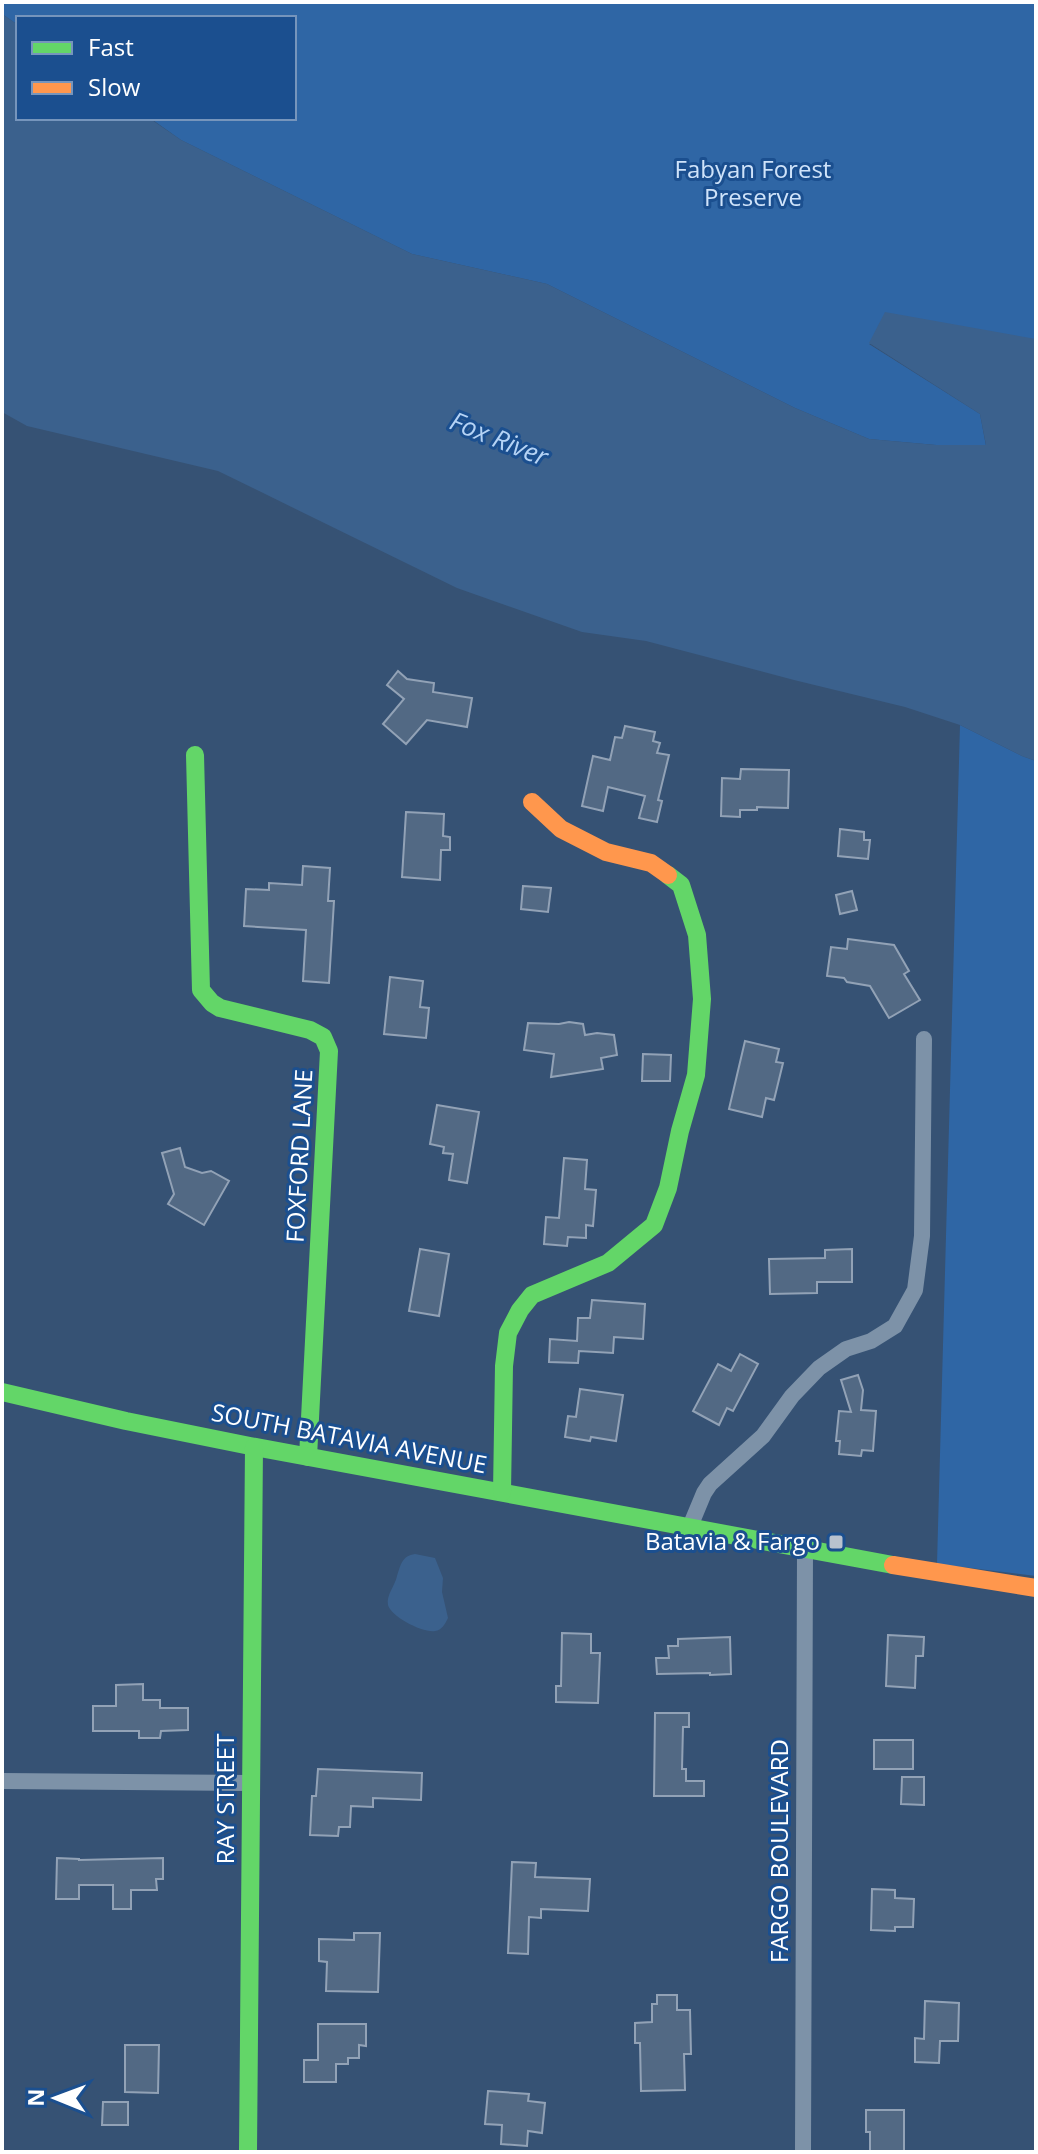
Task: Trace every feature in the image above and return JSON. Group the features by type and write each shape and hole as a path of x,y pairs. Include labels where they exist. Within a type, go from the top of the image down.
{"street":[{"name":"FOXFORD LANE","path":"195,755 201,990 220,1008 310,1030 323,1037 329,1051 308,1457"},
{"path":"502,1492 504,1366 508,1333 532,1295 608,1263 654,1225 668,1188 696,1075 702,999 697,935 681,885 651,863 606,852 561,829 532,802"},
{"path":"689,1529 710,1484 763,1436 792,1396 819,1368 846,1349 871,1341 895,1326 915,1290 922,1236 924,1039"},
{"name":"SOUTH BATAVIA AVENUE","path":"2,1392 254,1447 805,1551 1036,1588"},
{"name":"RAY STREET","path":"248,2152 254,1447"},
{"name":"FARGO BOULEVARD","path":"803,2152 805,1551"},
{"path":"2,1781 250,1783"}],"green space":[{"name":"Fabyan Forest Preserve","path":"2,2 1036,2 1036,339 869,344 980,414 986,446 869,439 795,408 547,284 412,254 181,140 153,120 296,120 296,16 16,16 16,24 2,14"},
{"path":"960,725 1036,761 1036,1576 937,1564"}],"water":[{"name":"Fox River","path":"2,14 16,24 16,120 152,120 181,140 412,254 547,284 795,408 869,439 936,445 986,445 980,414 869,343 885,312 1036,339 1036,761 960,725 905,707 646,641 582,632 457,588 218,471 27,426 2,412"},
{"path":"415,1554 435,1558 443,1578 442,1592 448,1618 437,1630 430,1631 408,1623 388,1605 389,1594 403,1561"}],"building":[{"path":"398,671 407,679 434,683 433,692 472,698 467,727 427,720 406,744 383,724 404,699 387,685"},
{"path":"625,726 655,732 653,741 660,743 657,753 669,755 658,800 662,801 657,822 639,818 645,796 608,787 603,811 582,806 593,756 610,760 615,737 622,738"},
{"path":"741,769 789,770 788,808 757,807 757,810 740,810 740,817 721,816 722,778 740,779"},
{"path":"406,812 444,814 443,836 450,837 450,850 441,850 440,880 402,877"},
{"path":"840,829 864,832 864,840 870,840 868,859 838,856"},
{"path":"303,866 330,868 328,901 334,901 329,983 303,981 306,930 244,926 246,889 269,890 269,883 302,885"},
{"path":"523,886 551,888 548,912 521,909"},
{"path":"852,891 857,910 840,914 836,895"},
{"path":"848,939 894,945 909,971 904,974 920,1000 889,1018 870,986 827,976 831,947 847,949"},
{"path":"390,977 423,981 420,1007 429,1008 426,1038 384,1034"},
{"path":"528,1023 583,1024 585,1035 614,1035 617,1055 601,1058 603,1069 551,1077 554,1054 524,1050"},
{"path":"745,1041 779,1049 776,1062 783,1063 774,1100 766,1098 762,1117 729,1109"},
{"path":"643,1054 671,1055 670,1081 642,1081"},
{"path":"437,1105 479,1112 467,1183 449,1180 453,1154 443,1153 444,1147 430,1144"},
{"path":"180,1148 185,1167 202,1173 211,1171 229,1181 204,1225 168,1204 174,1194 162,1153"},
{"path":"564,1158 587,1160 585,1189 596,1190 593,1226 586,1225 586,1238 568,1237 567,1246 544,1244 546,1217 559,1218"},
{"path":"420,1249 449,1254 439,1316 409,1311"},
{"path":"852,1249 852,1282 817,1282 817,1293 770,1294 769,1259 825,1258 825,1250"},
{"path":"592,1300 645,1304 643,1339 614,1337 613,1353 579,1351 578,1363 549,1362 550,1339 577,1341 578,1318 590,1318"},
{"path":"740,1354 758,1364 733,1411 727,1408 719,1425 693,1411 718,1364 731,1371"},
{"path":"858,1375 863,1390 861,1410 876,1411 873,1451 862,1450 861,1456 839,1454 840,1441 836,1441 839,1411 851,1412 841,1380"},
{"path":"580,1389 623,1395 616,1441 565,1437 568,1416 576,1417"},
{"path":"562,1633 591,1634 591,1653 600,1653 598,1703 556,1702 556,1686 561,1686"},
{"path":"888,1635 924,1637 923,1656 916,1656 915,1688 886,1686"},
{"path":"730,1637 731,1674 657,1674 656,1658 669,1658 668,1646 678,1646 678,1639"},
{"path":"143,1684 143,1700 160,1700 160,1708 188,1708 188,1730 161,1731 160,1738 139,1738 139,1731 93,1731 93,1706 116,1706 116,1685"},
{"path":"655,1713 689,1713 689,1727 683,1727 682,1769 686,1769 686,1781 704,1781 704,1796 654,1796"},
{"path":"874,1740 913,1740 913,1769 874,1769"},
{"path":"318,1769 422,1773 421,1800 373,1798 373,1807 351,1806 350,1827 339,1827 338,1836 310,1835 312,1796 316,1796"},
{"path":"902,1777 924,1777 924,1805 901,1804"},
{"path":"57,1858 163,1858 163,1879 156,1879 157,1890 131,1890 131,1909 113,1909 113,1885 79,1885 79,1899 56,1899"},
{"path":"512,1862 536,1863 535,1877 590,1879 588,1911 541,1909 541,1918 529,1917 528,1954 508,1953"},
{"path":"872,1889 895,1890 895,1898 914,1899 913,1927 895,1927 895,1931 871,1930"},
{"path":"354,1933 380,1933 378,1992 326,1991 327,1962 319,1961 319,1939 354,1940"},
{"path":"657,1995 677,1995 677,2010 690,2010 691,2054 684,2054 685,2090 641,2091 640,2043 635,2043 635,2023 652,2022 652,2004 657,2004"},
{"path":"925,2001 959,2003 958,2041 940,2041 939,2063 915,2062 915,2038 924,2039"},
{"path":"318,2024 366,2024 366,2046 359,2045 359,2058 348,2058 348,2064 336,2064 336,2082 304,2082 304,2060 318,2060"},
{"path":"125,2045 159,2045 158,2093 125,2092"},
{"path":"488,2091 529,2094 528,2101 545,2103 542,2133 528,2131 527,2146 501,2144 502,2125 485,2124"},
{"path":"103,2102 128,2102 128,2125 102,2125"},
{"path":"866,2110 904,2110 904,2152 870,2152"}],"traffic: fast":[{"path":"195,755 201,990 220,1008 310,1030 323,1037 329,1051 308,1457"},
{"path":"502,1492 504,1366 508,1333 520,1310 532,1295 608,1263 654,1225 668,1188 696,1075 702,999 697,935 681,885 668,875"},
{"path":"2,1392 250,1446 893,1565"},
{"path":"248,2152 254,1447"}],"traffic: slow":[{"path":"532,802 561,829 606,852 651,863 668,875"},
{"path":"893,1565 1036,1588"}],"place":[{"name":"Batavia & Fargo","path":"836,1542"}]}
